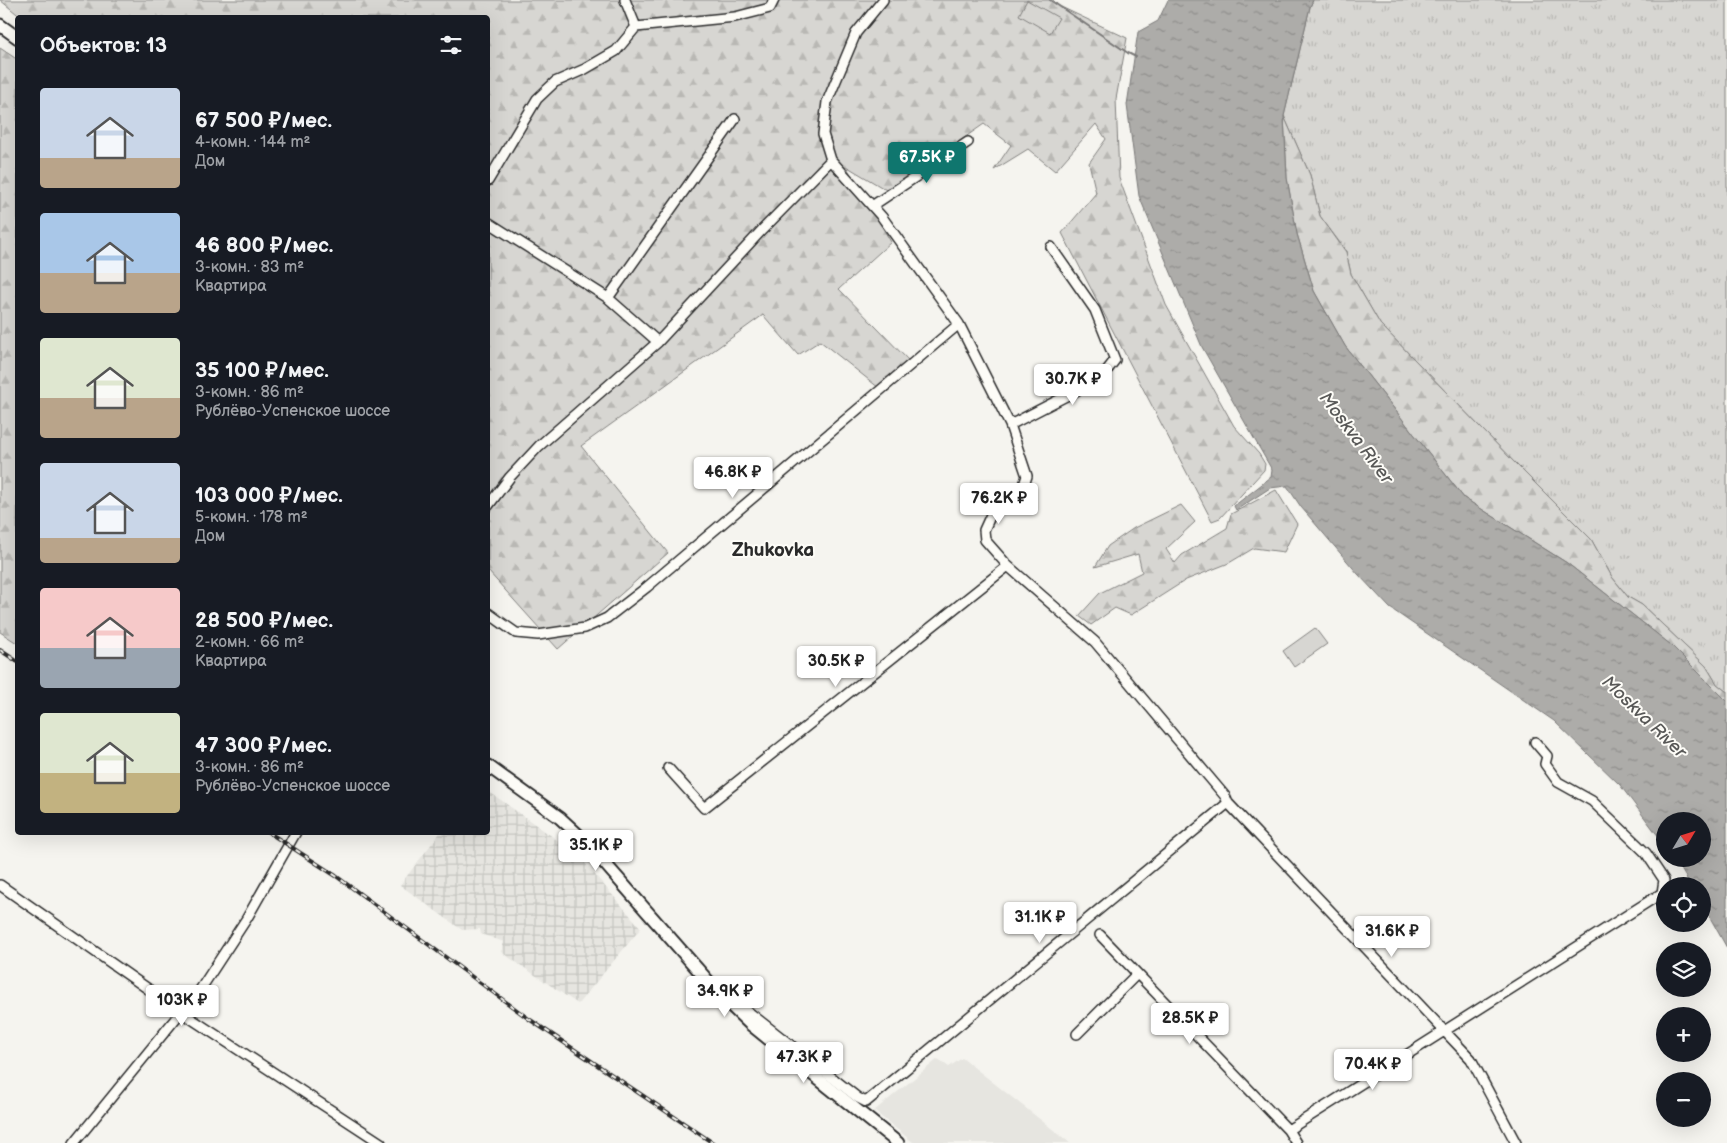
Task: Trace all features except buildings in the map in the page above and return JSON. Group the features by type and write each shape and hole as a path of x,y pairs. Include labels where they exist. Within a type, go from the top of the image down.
{"main road":[{"path":"0,25 15,36"},
{"path":"490,767 560,818 586,842 722,997 750,1024 898,1143"}],"street":[{"path":"625,0 636,27"},
{"path":"490,178 537,99 555,82 585,69 616,51 636,27 735,17 770,8 774,0"},
{"path":"883,0 856,33 827,102 824,134 831,160 882,217 960,324 1010,425 1027,476 1024,485 994,508 984,530 985,540 1008,566 1094,642 1226,796 1228,803 1471,1059 1516,1143"},
{"path":"608,298 735,118"},
{"path":"872,206 968,142"},
{"path":"490,503 510,477 539,446 658,342 762,230 831,160"},
{"path":"490,223 608,298 658,342"},
{"path":"1010,425 1101,378 1115,360 1095,310 1052,247"},
{"path":"490,614 516,633 538,635 585,628 607,618 647,587 960,324"},
{"path":"668,768 704,808 1008,566"},
{"path":"1288,1130 1662,893 1664,880 1646,853 1592,801 1558,782 1544,764 1547,756 1535,742"},
{"path":"705,978 858,1098 866,1102 1228,803"},
{"path":"74,1143 198,993 247,918 294,835"},
{"path":"0,885 181,1012 381,1143"},
{"path":"1100,935 1288,1130 1296,1143"},
{"path":"1077,1034 1137,974"}],"shaded area":[{"path":"490,792 577,854 641,928 578,1004 501,952 504,942 481,934 480,929 462,930 400,885 438,835 490,835"},
{"path":"962,1058 1070,1143 914,1143 874,1111 938,1059 949,1067"}],"green space":[{"path":"0,0 1053,0 1059,6 1127,38 1116,99 1119,178 1166,305 1234,426 1259,454 1265,464 1264,470 1220,518 1212,521 1062,233 1096,193 1089,163 1106,139 1096,124 1055,171 1028,149 994,170 1011,145 984,124 888,191 846,166 891,242 839,289 911,363 879,388 820,341 798,355 763,315 581,446 668,553 558,649 490,573 490,15 18,15"},
{"path":"1027,0 1059,18 1050,33 1019,15"},
{"path":"1313,0 1727,0 1727,692 1717,684 1706,666 1642,605 1628,597 1612,577 1591,539 1380,324 1351,274 1346,251 1320,216 1310,175 1284,116"},
{"path":"0,48 15,58 15,642 0,632"},
{"path":"1284,116 1310,175 1320,216 1346,252 1351,274 1380,324 1591,539 1612,577 1628,597 1642,605 1706,666 1717,684 1727,692 1727,701 1671,645 1567,563 1464,498 1345,346 1314,291 1297,234 1287,178"},
{"path":"1276,490 1297,524 1284,552 1254,548 1229,563 1186,580 1131,615 1115,608 1091,625 1079,616 1100,593 1142,572 1138,554 1095,567 1108,546 1134,528 1181,505 1195,522 1166,549 1175,563 1182,555 1227,528 1231,514"},
{"path":"1315,628 1327,644 1294,667 1283,651"}],"water":[{"name":"Moskva River","path":"1168,0 1313,0 1284,116 1287,178 1297,234 1314,291 1345,346 1464,498 1567,563 1671,645 1727,701 1727,948 1711,919 1711,877 1686,877 1680,868 1711,868 1711,812 1656,812 1656,833 1620,785 1554,721 1390,608 1358,574 1301,507 1287,486 1270,488 1236,510 1234,506 1271,477 1272,470 1202,347 1139,196 1127,105 1138,32 1158,21"}],"waterway":[{"path":"1050,0 1136,57"}],"railway":[{"path":"0,650 15,660"},
{"path":"273,835 336,876 529,1019 713,1143"}],"district":[{"name":"Zhukovka","path":"773,550"}]}
